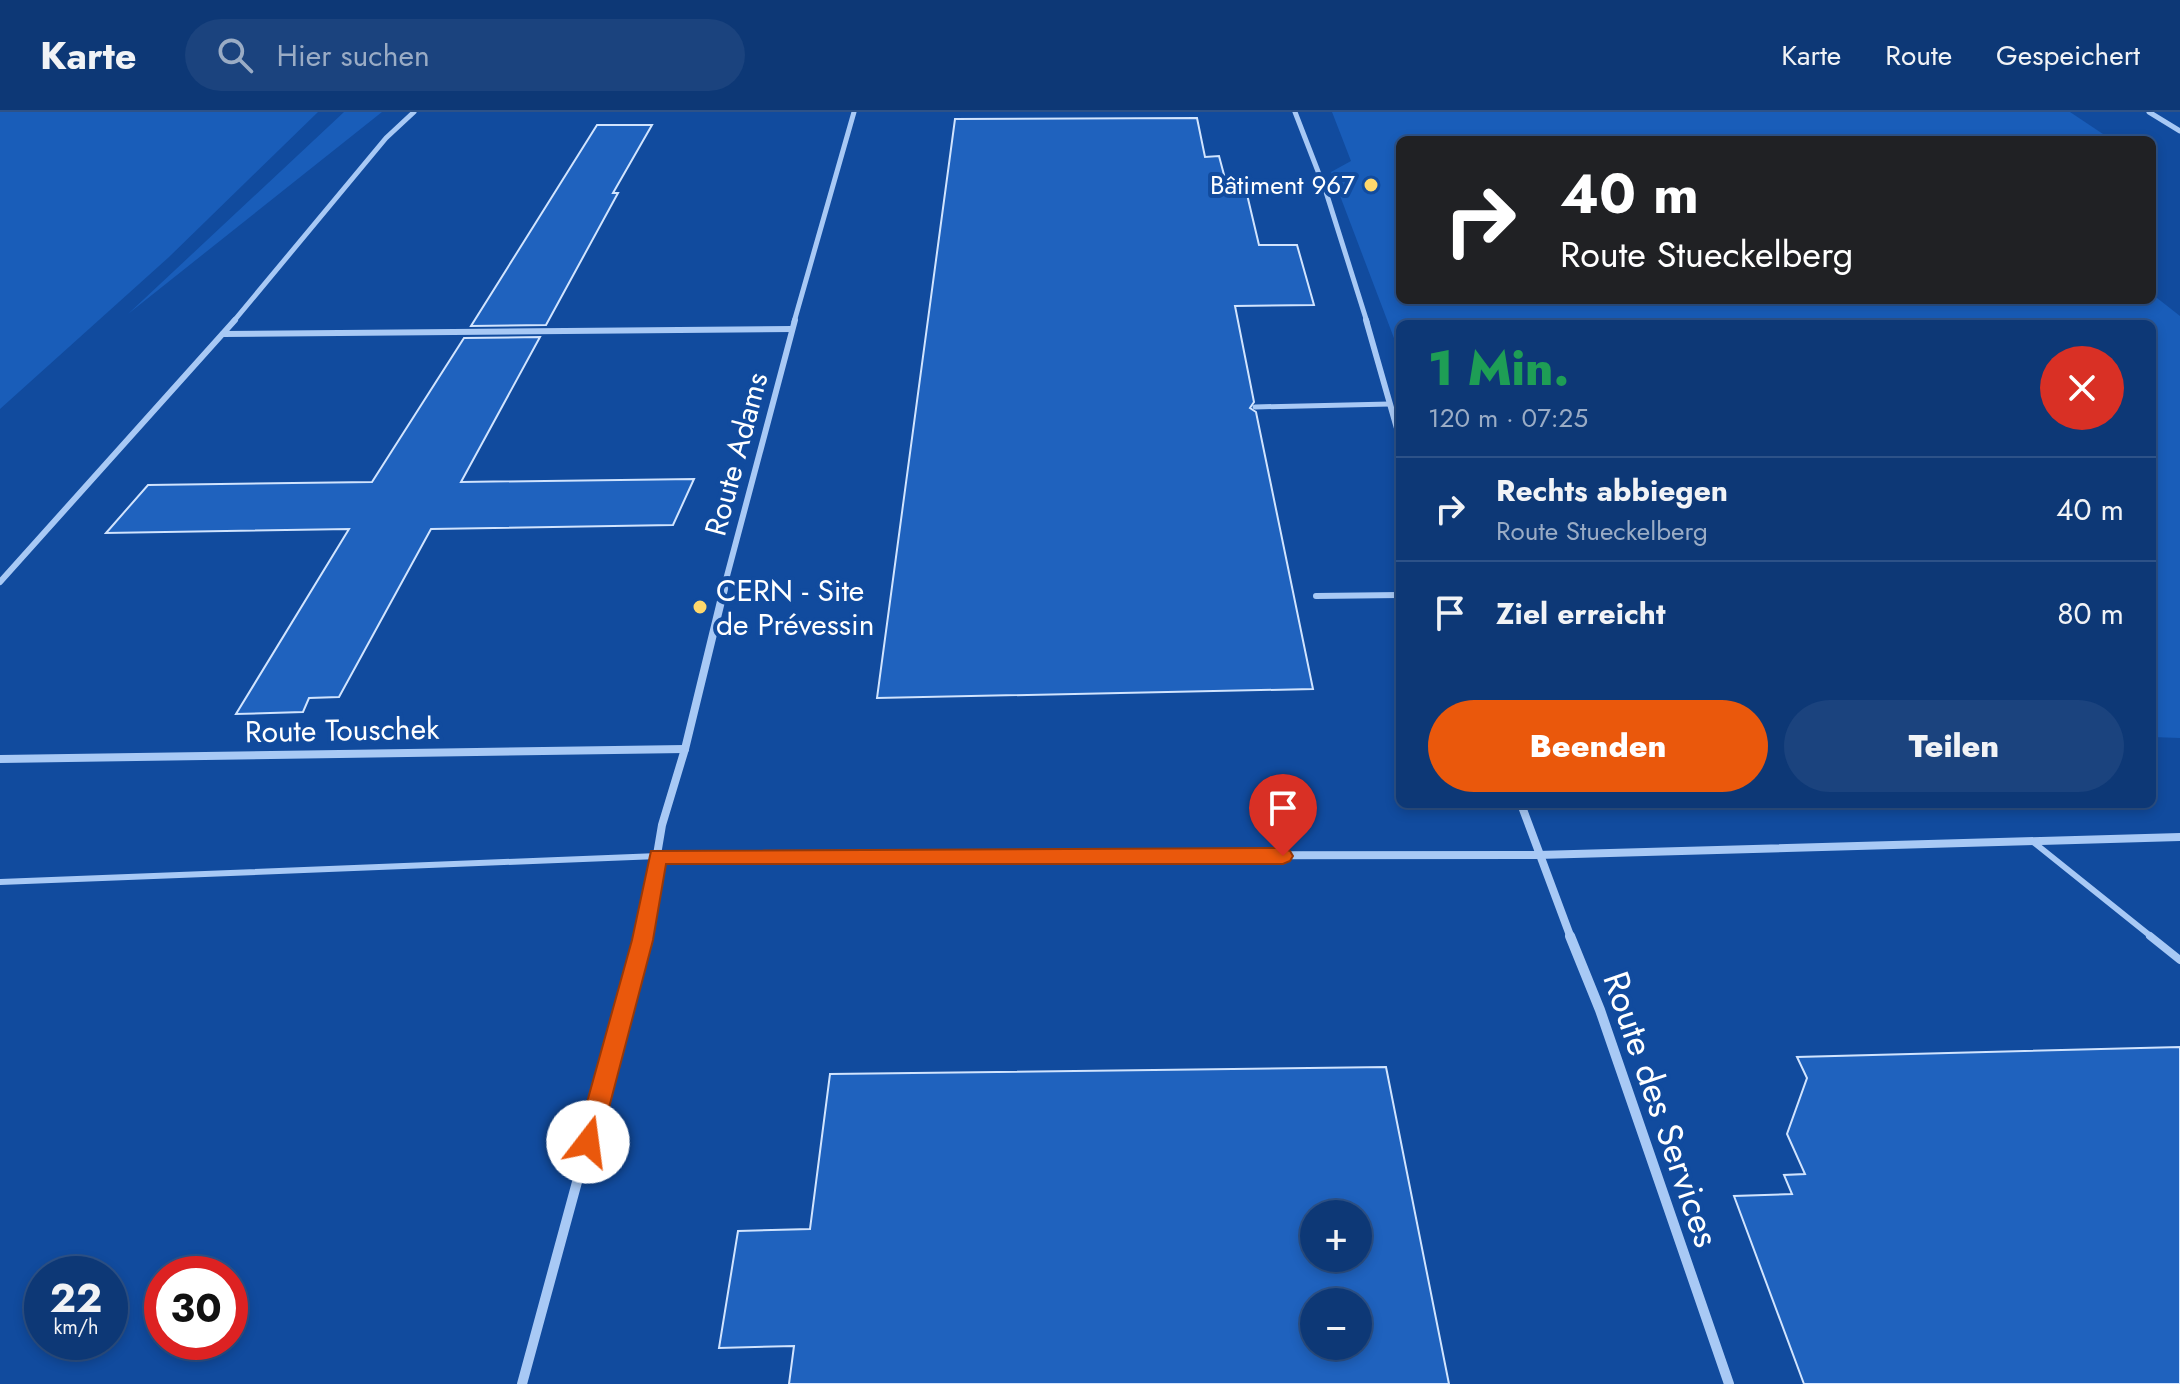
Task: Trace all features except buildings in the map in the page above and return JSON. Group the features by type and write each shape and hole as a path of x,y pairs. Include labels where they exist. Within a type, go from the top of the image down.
{"street":[{"path":"0,582 223,334 386,138 414,112"},
{"name":"Route Adams","path":"658,856 662,825 685,749 792,329 854,112"},
{"path":"1295,112 1312,151 1367,321 1396,425"},
{"path":"2149,112 2180,131"},
{"path":"223,334 792,329"},
{"name":"Route Touschek","path":"0,759 685,749"},
{"name":"Route des Services","path":"1522,808 1600,1010 1729,1384"},
{"path":"522,1384 633,979 658,856 1538,855 2180,837"}],"lane":[{"path":"1255,407 1390,404"},
{"path":"1316,596 1396,595"},
{"path":"2032,841 2180,960"},
{"path":"0,882 658,856"}],"shaded area":[{"path":"0,112 318,112 169,257 0,409"},
{"path":"344,112 382,112 128,314"},
{"path":"1332,112 2070,112 2106,136 1396,136 1396,304 2156,304 2156,297 2180,316 2180,738 2156,737 2156,320 1396,320 1396,343 1331,172 1351,161"}],"place":[{"name":"Bâtiment 967","path":"1371,185"},
{"name":"CERN - Site de Prévessin","path":"700,607"}],"route":[{"path":"588,1142 643,940 658,856 1283,856"}]}
